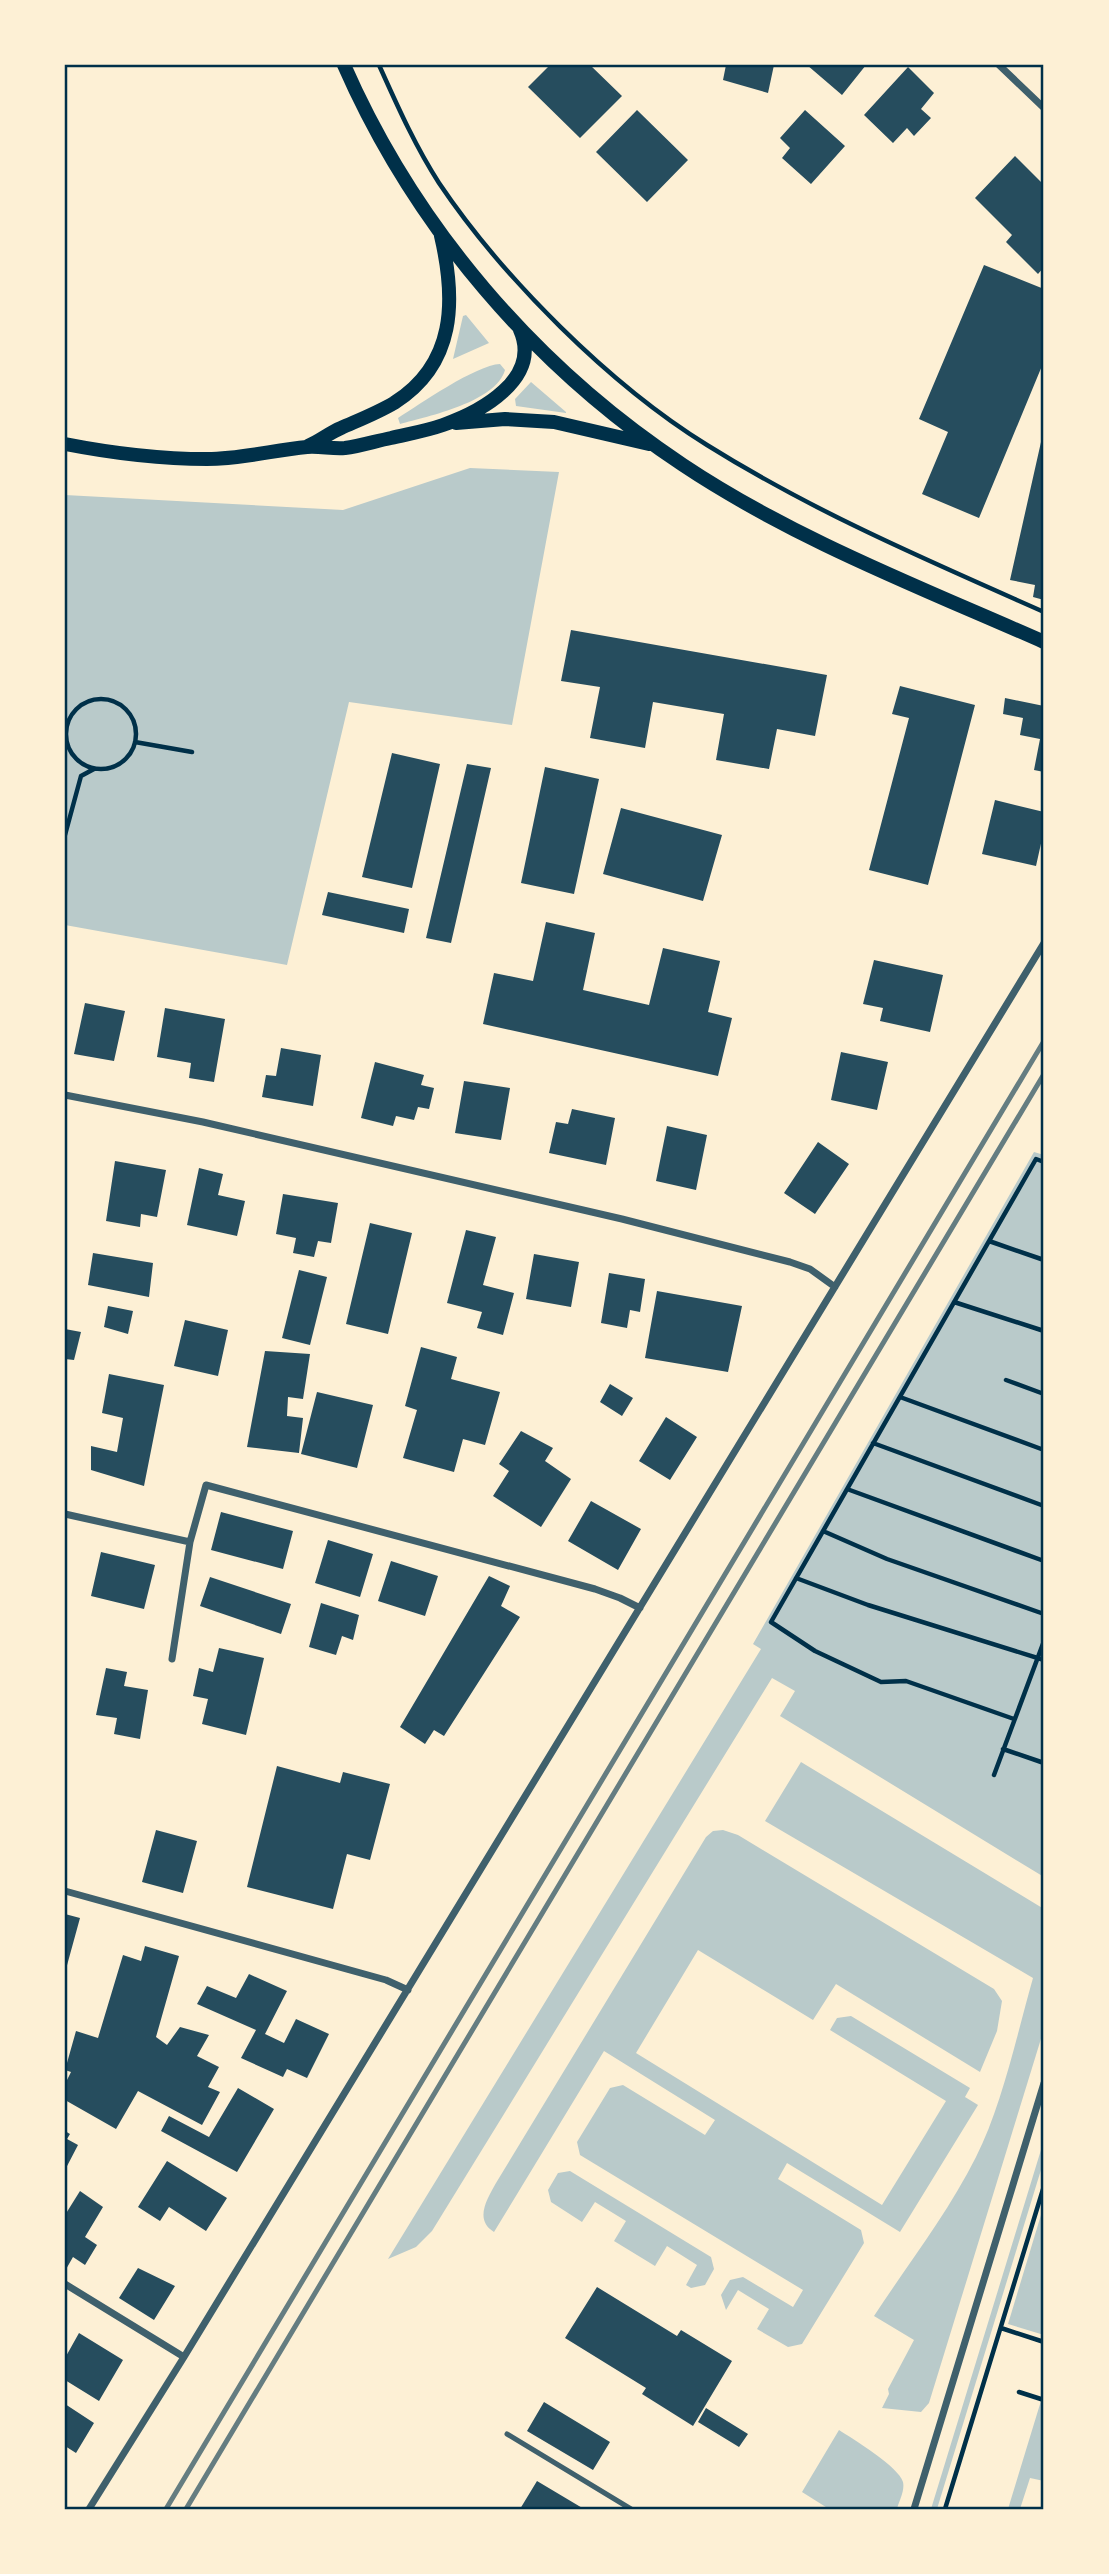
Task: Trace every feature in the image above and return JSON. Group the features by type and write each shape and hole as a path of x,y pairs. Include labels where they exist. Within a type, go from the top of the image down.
{"main road":[{"path":"344,65 385,145 436,225 467,266 515,324 564,373 663,451"},
{"path":"301,448 397,401 425,376 434,363 446,334 450,304 443,244 436,225"},
{"path":"444,425 489,402 513,381 525,350 524,338 515,324"},
{"path":"65,444 143,455 207,459 258,456 301,448 346,448 444,425 505,419 554,422 615,438 645,442 741,499 851,556 1044,642"}],"street":[{"path":"999,65 1044,108"},
{"path":"89,2509 408,1990 1044,943"},
{"path":"65,1095 193,1120 622,1219 797,1264 810,1269 835,1287"},
{"path":"172,1659 190,1542 206,1485 595,1589 640,1608"},
{"path":"65,1514 190,1542"},
{"path":"65,1891 386,1980 408,1990"},
{"path":"914,2509 1044,2083"},
{"path":"65,2284 184,2357"}],"lane":[{"path":"507,2434 631,2509"}],"path":[{"path":"379,65 422,154 458,209 519,282 581,345 632,391 688,433 775,485 863,531 1044,612"},
{"path":"106,699 126,709 133,719 135,742 123,761 114,767 96,768 81,763 68,744 68,722 83,704 106,699"},
{"path":"135,742 192,752"},
{"path":"65,835 82,776 96,768"},
{"path":"1014,1719 906,1681 881,1682 815,1651 771,1622 1036,1159 1044,1162"},
{"path":"989,1241 1044,1259"},
{"path":"954,1302 1044,1331"},
{"path":"1006,1381 1044,1394"},
{"path":"900,1397 1044,1450"},
{"path":"873,1443 1044,1506"},
{"path":"847,1489 1044,1562"},
{"path":"823,1531 887,1559 1044,1614"},
{"path":"796,1578 869,1605 1044,1660"},
{"path":"994,1775 1044,1641"},
{"path":"1003,1749 1044,1763"},
{"path":"945,2509 1044,2186"},
{"path":"1001,2328 1044,2342"},
{"path":"1019,2392 1044,2400"}],"shaded area":[{"path":"466,315 489,343 453,359 463,316"},
{"path":"500,364 505,370 489,391 444,412 400,424 398,418 448,386 477,371"},
{"path":"531,382 566,413 516,406 515,399"},
{"path":"470,468 559,472 512,725 349,702 287,965 65,925 65,495 343,510"},
{"path":"1034,1152 1044,1155 1044,1877 780,1716 795,1691 772,1678 432,2231 416,2247 388,2259 761,1649 753,1644"},
{"path":"801,1762 1044,1909 1044,2029 929,2403 921,2412 882,2408 889,2394 888,2389 914,2340 874,2316 940,2218 976,2157 994,2115 1033,1978 765,1821"},
{"path":"723,1830 738,1835 994,1989 1002,2001 997,2031 980,2072 836,1984 813,2020 698,1950 636,2053 882,2205 946,2101 830,2030 837,2018 851,2016 970,2088 965,2097 978,2105 900,2232 787,2163 778,2179 861,2230 864,2243 802,2344 788,2347 757,2329 769,2309 738,2290 726,2310 721,2295 730,2280 743,2277 793,2307 803,2290 580,2155 577,2142 610,2088 623,2085 705,2135 715,2120 604,2051 494,2232 488,2227 483,2215 486,2202 496,2183 706,1837 713,1831"},
{"path":"1044,2140 1044,2160 937,2509 931,2509"},
{"path":"570,2171 711,2257 714,2269 705,2285 691,2288 686,2285 697,2265 667,2246 655,2266 614,2241 626,2221 595,2202 582,2222 551,2202 548,2190 558,2173"},
{"path":"1044,2205 1044,2335 1008,2324"},
{"path":"1044,2391 1044,2481 1030,2478 1020,2509 1008,2509"},
{"path":"839,2430 875,2454 900,2476 903,2489 897,2509 829,2509 802,2492"}],"building":[{"path":"550,65 590,65 622,96 580,138 528,87"},
{"path":"726,65 774,65 768,93 723,80"},
{"path":"807,65 866,65 842,95"},
{"path":"908,67 934,93 921,109 931,118 914,136 907,128 893,143 864,115"},
{"path":"637,110 688,160 647,202 596,152"},
{"path":"805,110 845,146 811,184 782,158 790,148 780,138"},
{"path":"1015,156 1044,185 1044,267 1038,274 1006,242 1012,235 975,198"},
{"path":"984,265 1044,289 1044,361 979,518 922,494 948,432 919,419"},
{"path":"1041,442 1044,443 1044,600 1033,597 1035,585 1010,580"},
{"path":"571,630 827,675 815,736 777,729 769,769 716,760 724,714 653,702 645,748 590,738 600,687 561,681"},
{"path":"900,686 975,705 928,885 869,870 909,718 892,714"},
{"path":"1005,698 1044,706 1044,772 1034,770 1040,739 1020,735 1023,718 1003,714"},
{"path":"392,753 440,764 412,888 362,877"},
{"path":"467,764 491,768 451,943 426,938"},
{"path":"545,767 599,779 574,894 521,883"},
{"path":"995,800 1044,812 1044,830 1036,866 982,854"},
{"path":"621,808 722,835 703,901 603,874"},
{"path":"328,892 409,909 404,933 322,915"},
{"path":"546,922 595,933 583,990 649,1005 663,948 720,961 708,1012 732,1018 718,1076 483,1024 494,973 533,981"},
{"path":"874,960 943,975 930,1032 880,1021 883,1008 863,1004"},
{"path":"85,1003 125,1011 114,1061 74,1054"},
{"path":"165,1008 225,1019 214,1082 189,1078 191,1063 157,1057"},
{"path":"281,1048 321,1055 313,1106 262,1097 266,1075 276,1076"},
{"path":"841,1052 888,1062 877,1110 831,1100"},
{"path":"375,1062 424,1075 421,1085 434,1088 429,1109 418,1107 414,1120 396,1116 393,1126 361,1118"},
{"path":"464,1081 510,1088 501,1140 455,1133"},
{"path":"572,1109 615,1118 606,1165 549,1153 556,1122 568,1124"},
{"path":"667,1126 707,1135 696,1190 656,1181"},
{"path":"818,1142 849,1164 815,1214 784,1193"},
{"path":"115,1161 166,1170 157,1217 141,1214 140,1227 106,1221"},
{"path":"199,1168 223,1174 218,1195 245,1201 237,1236 187,1225"},
{"path":"283,1194 338,1203 331,1243 318,1241 314,1257 293,1253 296,1238 276,1234"},
{"path":"370,1223 412,1233 388,1334 346,1324"},
{"path":"466,1230 496,1237 483,1285 514,1293 503,1335 477,1328 482,1312 447,1303"},
{"path":"93,1253 153,1263 149,1297 88,1285"},
{"path":"534,1254 579,1262 571,1307 526,1299"},
{"path":"299,1270 327,1277 310,1345 282,1338"},
{"path":"609,1273 645,1279 640,1312 630,1310 627,1328 601,1323"},
{"path":"657,1291 742,1306 728,1372 645,1358"},
{"path":"108,1306 133,1311 128,1334 104,1327"},
{"path":"185,1320 228,1330 218,1376 174,1366"},
{"path":"65,1329 81,1332 74,1360 65,1359"},
{"path":"421,1347 457,1357 451,1379 500,1392 485,1445 463,1439 454,1472 403,1458 417,1410 405,1406"},
{"path":"265,1351 310,1354 303,1399 288,1397 287,1416 303,1418 299,1453 247,1447"},
{"path":"109,1374 164,1385 144,1486 91,1470 91,1446 117,1452 123,1418 102,1413"},
{"path":"610,1384 633,1398 622,1416 600,1402"},
{"path":"317,1392 373,1405 357,1468 301,1454"},
{"path":"666,1417 697,1437 670,1480 639,1461"},
{"path":"521,1431 553,1448 545,1461 571,1479 541,1527 493,1496 509,1471 499,1464"},
{"path":"591,1501 641,1529 618,1570 568,1541"},
{"path":"221,1512 293,1531 283,1569 211,1550"},
{"path":"328,1540 373,1554 360,1597 315,1583"},
{"path":"101,1552 155,1565 144,1609 91,1596"},
{"path":"391,1561 438,1576 425,1616 378,1601"},
{"path":"489,1576 510,1586 501,1606 520,1617 444,1736 434,1730 425,1744 400,1727"},
{"path":"210,1577 291,1604 281,1634 200,1606"},
{"path":"321,1603 359,1615 353,1640 342,1636 336,1655 309,1647"},
{"path":"219,1648 264,1658 246,1735 202,1724 208,1699 193,1696 199,1668 213,1672"},
{"path":"106,1668 127,1672 124,1686 148,1690 140,1739 114,1734 117,1718 96,1715"},
{"path":"277,1766 340,1783 343,1772 390,1784 370,1860 347,1854 333,1909 247,1887"},
{"path":"156,1830 197,1841 183,1893 142,1882"},
{"path":"65,1914 80,1918 66,1969 65,1969"},
{"path":"145,1946 179,1956 156,2037 167,2045 180,2027 209,2035 197,2056 219,2067 208,2087 220,2092 202,2125 138,2091 116,2129 65,2100 65,2084 71,2072 65,2070 76,2031 98,2038 123,1955 141,1961"},
{"path":"249,1974 287,1991 265,2034 284,2043 296,2019 329,2034 307,2078 287,2069 283,2077 241,2058 256,2030 197,2004 207,1986 236,1998"},
{"path":"238,2088 274,2109 237,2172 161,2131 169,2116 209,2137"},
{"path":"65,2131 70,2134 67,2139 78,2145 65,2170"},
{"path":"167,2161 227,2198 206,2231 169,2207 160,2221 138,2207"},
{"path":"80,2191 103,2207 85,2237 97,2245 85,2265 73,2257 65,2271 65,2215"},
{"path":"138,2268 175,2286 154,2320 119,2298"},
{"path":"597,2287 677,2336 681,2330 732,2361 693,2426 642,2394 646,2388 565,2338"},
{"path":"79,2333 123,2360 99,2401 65,2380 65,2358"},
{"path":"544,2402 610,2442 593,2470 527,2431"},
{"path":"65,2404 94,2423 76,2453 65,2446"},
{"path":"706,2408 748,2434 739,2447 698,2422"},
{"path":"537,2481 584,2509 520,2509"}],"railway":[{"path":"166,2509 1044,1041"},
{"path":"186,2509 1044,1074"}]}
